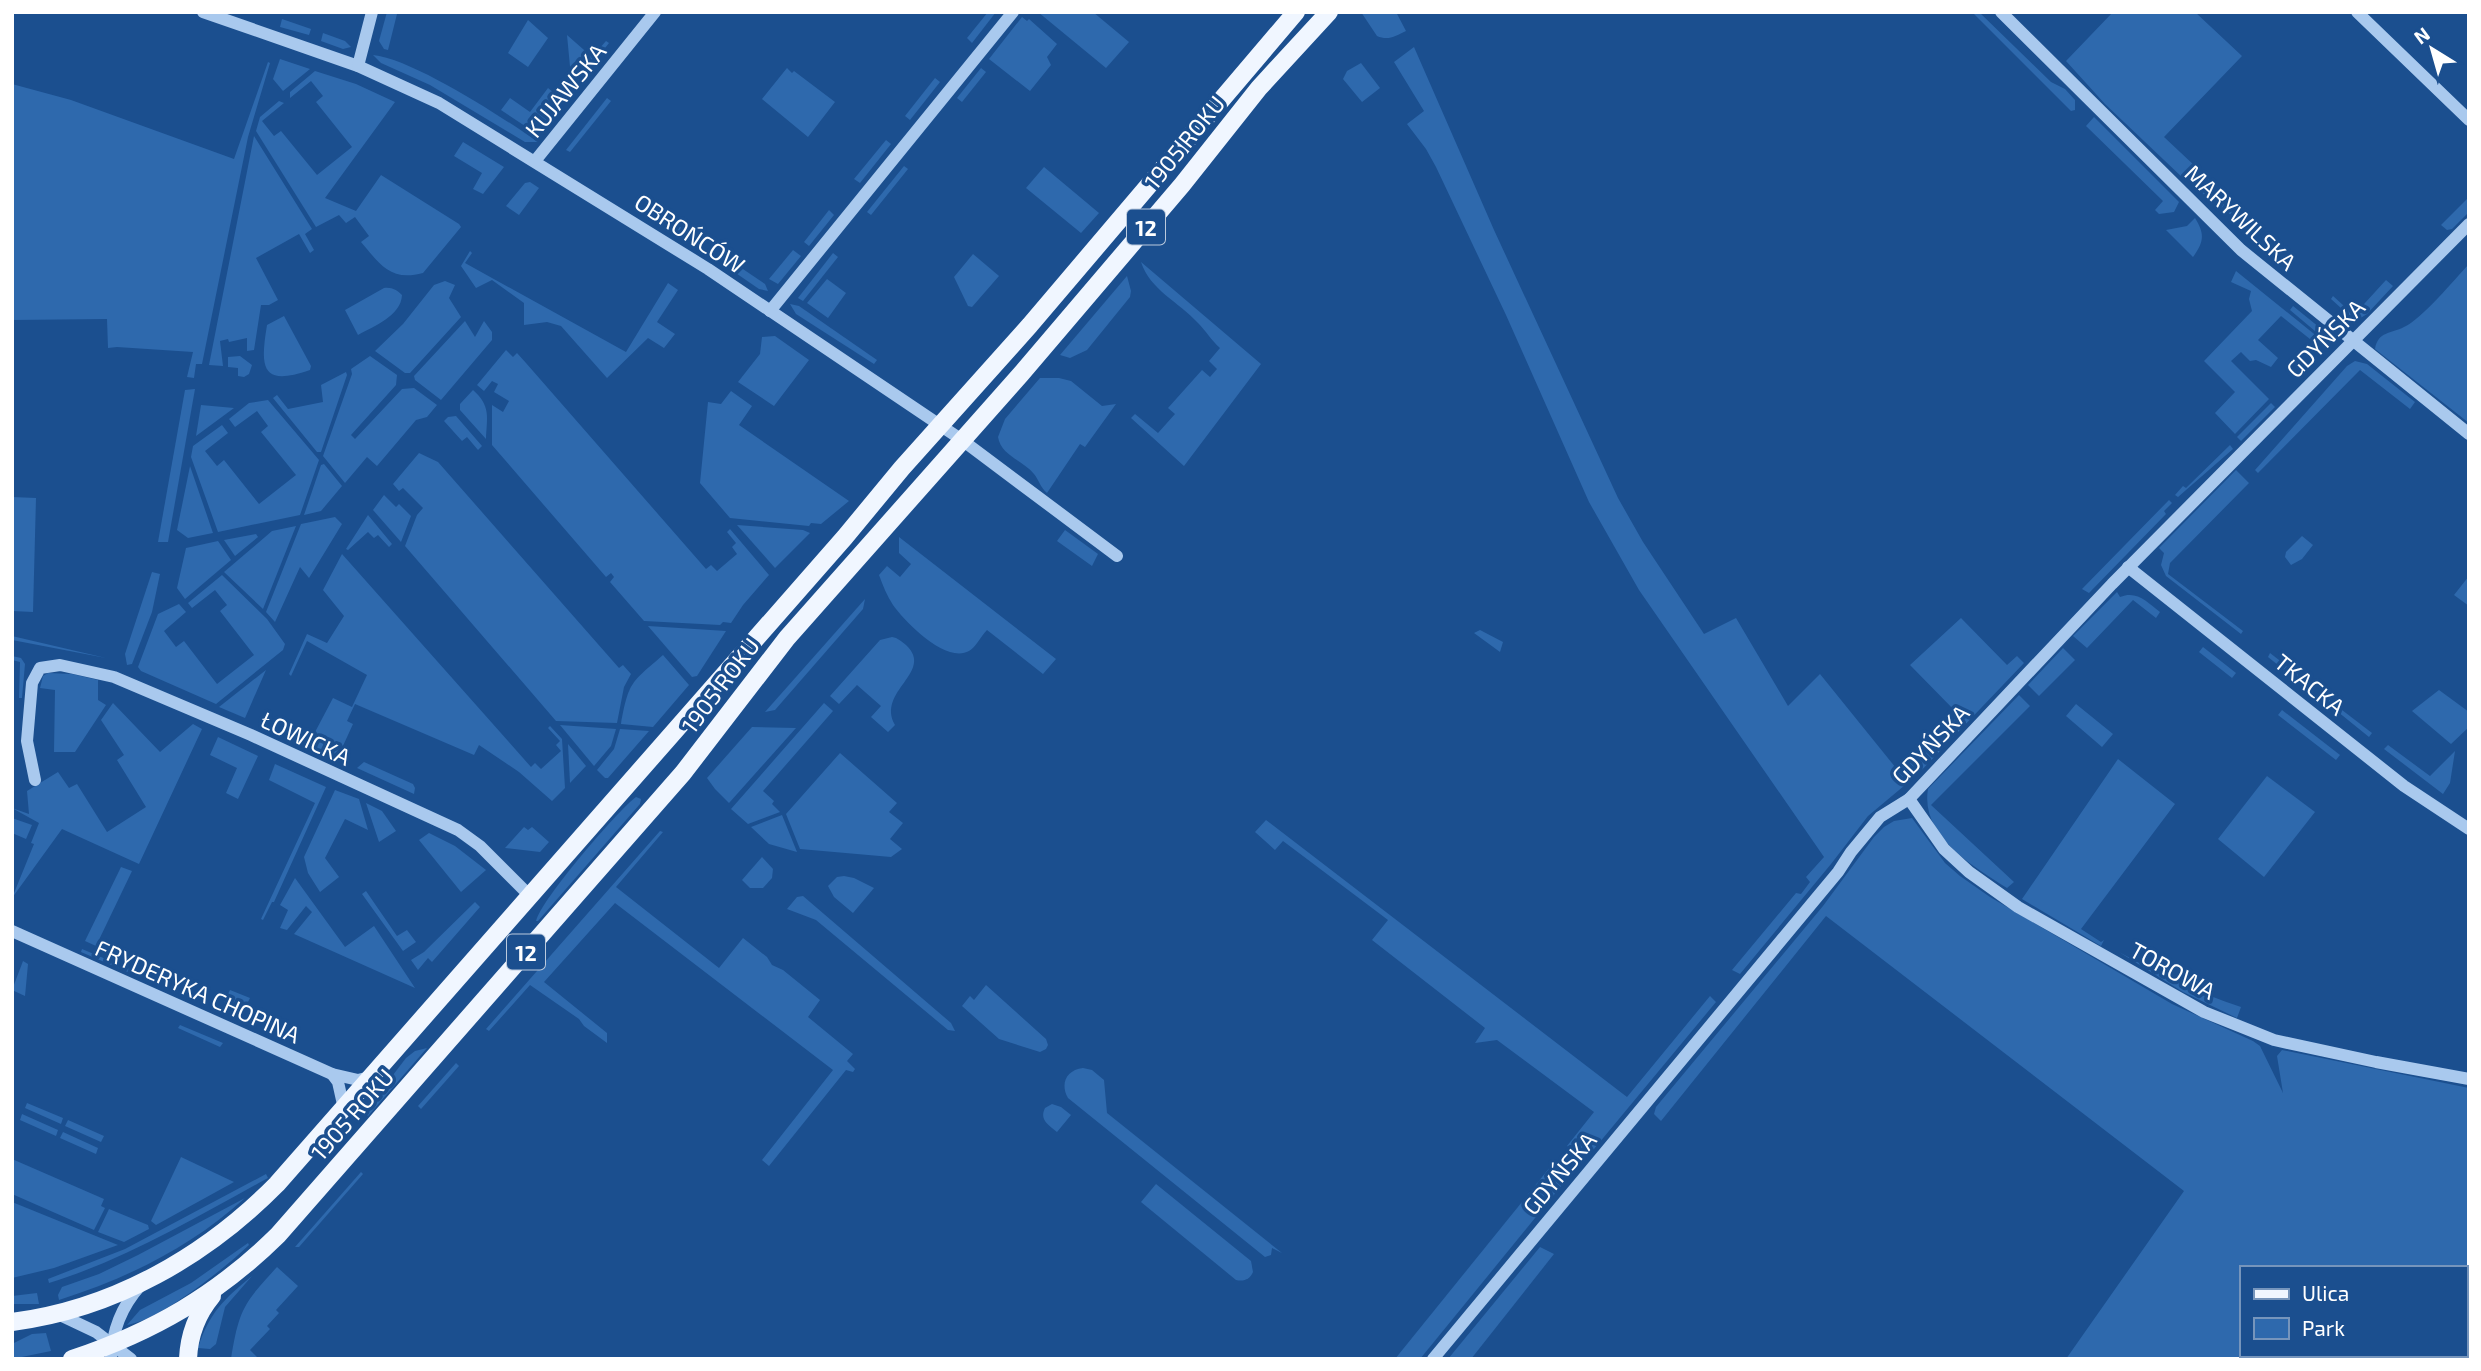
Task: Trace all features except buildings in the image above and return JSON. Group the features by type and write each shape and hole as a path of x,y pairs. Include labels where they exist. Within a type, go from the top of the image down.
{"main road":[{"name":"1905 ROKU","path":"12,1322 58,1314 102,1300 143,1282 188,1257 247,1214 277,1184 845,537 1297,12"},
{"name":"1905 ROKU","path":"72,1359 112,1351 221,1286 296,1216 684,773 788,638 1182,185 1259,88 1329,12"},
{"path":"188,1359 190,1341 198,1316 221,1286"}],"street":[{"name":"OBROŃCÓW","path":"203,12 358,66 428,97 644,228 769,311 962,440 1117,556"},
{"path":"358,66 372,12"},
{"name":"KUJAWSKA","path":"535,161 654,12"},
{"path":"769,311 1013,12"},
{"name":"MARYWILSKA","path":"2001,12 2241,250 2469,434"},
{"path":"2357,12 2469,120"},
{"name":"GDYŃSKA","path":"1433,1359 1833,877 1869,829 1880,817 1909,799 2128,567 2469,224"},
{"name":"TKACKA","path":"2128,567 2404,786 2469,829"},
{"name":"ŁOWICKA","path":"35,780 27,741 32,683 40,668 60,664 114,677 251,735 449,825 480,846 531,897"},
{"name":"TOROWA","path":"1909,799 1944,849 1969,872 2018,907 2204,1012 2274,1040 2469,1079"},
{"name":"FRYDERYKA CHOPINA","path":"12,931 332,1074 358,1080 374,1075"},
{"path":"332,1074 338,1082 344,1109"},
{"path":"112,1351 124,1307 143,1282"},
{"path":"58,1314 96,1332 112,1351 131,1359"}],"green space":[{"path":"387,12 397,14 388,50 384,49 379,41"},
{"path":"988,12 996,12 972,43 967,38"},
{"path":"1038,12 1093,12 1129,42 1106,68"},
{"path":"1361,12 1396,12 1406,31 1388,38 1377,36"},
{"path":"1972,12 1979,12 2051,82 2065,89 2075,100 2075,110 2071,111"},
{"path":"2113,12 2195,12 2242,56 2164,137 2196,167 2184,179 2105,104 2066,61"},
{"path":"1022,17 1027,21 1029,19 1057,44 1047,57 1051,65 1030,91 989,59"},
{"path":"282,19 311,29 309,35 280,27"},
{"path":"528,20 548,38 528,67 508,53"},
{"path":"323,33 345,41 351,47 343,49 321,41"},
{"path":"567,35 592,57 606,41 609,43 576,85 571,77"},
{"path":"1414,47 1494,230 1618,498 1643,542 1704,634 1736,618 1788,706 1820,674 1900,773 1959,715 1910,665 1961,618 2007,665 2017,656 2024,663 1917,775 1868,816 1740,974 1732,970 1796,893 1801,894 1810,882 1806,877 1824,857 1639,590 1589,502 1506,315 1436,167 1407,124 1424,111 1394,62"},
{"path":"373,55 411,67 433,78 538,142 525,142 430,85 381,63"},
{"path":"280,59 310,69 283,91 273,79"},
{"path":"268,62 270,63 248,137 202,364 196,364 194,378 187,377 193,352 108,348 107,319 12,320 12,84 71,100 234,159"},
{"path":"1361,63 1380,88 1362,102 1343,79 1347,71"},
{"path":"787,68 835,102 808,137 762,99"},
{"path":"981,68 986,72 962,102 957,98"},
{"path":"315,71 356,84 395,102 325,198 356,211 381,175 459,224 461,227 423,273 402,275 380,264 361,242 369,236 355,217 346,223 339,215 316,227 256,131 260,117 279,101 284,103 262,121 274,136 281,131 317,175 352,147 316,102 323,96 311,81 290,98 290,92"},
{"path":"935,78 940,82 910,120 905,116"},
{"path":"548,88 560,98 566,90 569,93 537,134 501,110 510,98 530,112"},
{"path":"607,98 611,101 570,152 566,150"},
{"path":"2094,117 2179,202 2174,212 2159,214 2155,210 2163,201 2086,126"},
{"path":"254,136 312,229 305,234 314,250 310,253 299,234 256,258 278,300 269,305 261,305 254,350 247,351 247,338 220,341 223,366 209,365"},
{"path":"886,140 891,144 860,183 854,179"},
{"path":"463,142 504,167 483,194 473,189 482,173 454,156"},
{"path":"904,166 908,169 871,215 867,212"},
{"path":"1044,167 1099,213 1081,233 1026,188"},
{"path":"2205,175 2258,225 2254,230 2213,203 2194,185"},
{"path":"530,182 539,188 519,215 506,206 525,183"},
{"path":"2469,197 2469,212 2452,229 2447,230 2441,225"},
{"path":"829,210 834,215 809,246 804,242"},
{"path":"664,216 689,233 685,239 661,225"},
{"path":"2195,218 2202,238 2193,257 2166,230 2187,226"},
{"path":"793,250 801,256 778,284 769,279"},
{"path":"470,251 472,253 465,263 626,352 668,283 678,290 657,322 675,334 664,348 648,338 607,378 561,326 547,322 524,325 524,303 492,280 476,288 461,266"},
{"path":"833,253 838,257 803,301 798,298"},
{"path":"973,254 999,276 972,307 968,306 954,277"},
{"path":"731,261 765,284 768,291 759,289 727,267"},
{"path":"1141,262 1261,364 1184,466 1131,418 1135,414 1158,433 1175,414 1168,408 1202,370 1210,377 1217,369 1209,361 1220,348 1190,315 1158,288 1145,272"},
{"path":"2469,264 2469,423 2375,349 2382,336 2404,327 2420,316"},
{"path":"2236,271 2324,342 2309,358 2306,354 2315,343 2281,316 2258,340 2278,358 2271,367 2256,360 2250,361 2241,352 2231,361 2269,399 2235,434 2215,413 2235,392 2204,361 2252,311 2249,299 2251,291 2231,282"},
{"path":"1127,276 1130,297 1087,350 1070,358 1060,355"},
{"path":"827,279 846,293 828,318 807,303"},
{"path":"2386,280 2393,286 2359,319 2351,317 2331,299 2333,296 2354,315"},
{"path":"445,281 455,285 449,298 461,317 410,373 405,373 375,351 403,324 434,285"},
{"path":"384,288 394,289 402,295 397,309 386,320 358,335 345,310"},
{"path":"790,304 799,306 877,360 874,364 796,314"},
{"path":"2293,306 2330,336 2330,351 2325,347 2328,342 2290,310"},
{"path":"284,316 311,366 310,370 282,376 273,375 268,370 264,353 267,325"},
{"path":"465,321 475,337 484,321 492,332 492,340 441,400 415,380 414,376"},
{"path":"775,336 809,360 774,406 738,382 760,354 762,337"},
{"path":"506,350 513,357 517,353 706,569 711,565 717,571 737,554 732,547 736,543 727,532 730,529 769,575 731,623 723,622 720,625 644,621 610,582 614,577 611,573 606,577 492,445 492,405 503,412 509,401 494,392 498,384 492,381 484,391 477,385"},
{"path":"240,356 252,365 249,374 244,377 238,376 238,368 228,367 228,357"},
{"path":"370,356 397,375 396,385 351,435 355,439 402,389 414,388 437,405 427,417 416,420 377,466 367,457 345,483 323,456 352,374 351,369"},
{"path":"2355,361 2367,364 2415,402 2410,409 2360,370 2258,473 2255,470 2347,366"},
{"path":"346,372 321,452 317,452 273,398 277,395 288,409 323,402 321,385"},
{"path":"1040,378 1071,381 1102,406 1116,404 1085,447 1080,444 1047,493 1029,469 1003,449 998,437 1005,419"},
{"path":"195,389 168,542 158,542 185,390"},
{"path":"473,390 485,407 486,439 460,410 460,404"},
{"path":"731,391 752,406 739,425 849,501 821,524 811,523 809,526 730,518 700,483 708,402 721,404"},
{"path":"268,400 319,460 300,515 218,532 191,457 193,446 222,425 228,433 205,451 217,466 224,460 259,504 296,475 261,432 268,426 257,411 235,427 229,419 249,403"},
{"path":"2271,403 2275,407 2241,441 2237,437"},
{"path":"201,405 234,408 196,436"},
{"path":"456,416 482,446 478,450 467,437 462,441 444,421 448,417"},
{"path":"2230,445 2233,449 2178,497 2175,495 2183,486 2186,488"},
{"path":"419,453 438,462 619,668 623,665 631,674 624,687 617,723 556,721 405,546 417,515 423,508 403,488 399,491 393,484"},
{"path":"324,464 342,486 321,511 304,515 321,465"},
{"path":"190,466 213,533 188,538 177,530"},
{"path":"2236,470 2249,483 2170,563 2168,574 2243,631 2241,634 2166,576 2161,565 2164,553 2159,548"},
{"path":"384,495 396,507 399,504 411,516 401,542 373,510"},
{"path":"12,497 36,498 33,612 12,611"},
{"path":"2169,500 2172,503 2164,511 2166,514 2089,593 2082,589"},
{"path":"368,515 392,544 389,547 378,535 374,538 368,532 346,549"},
{"path":"335,517 342,524 309,578 300,567 275,622 266,612 301,524"},
{"path":"737,525 803,530 810,533 775,568"},
{"path":"296,526 263,609 224,572 272,531"},
{"path":"1065,530 1098,554 1092,566 1057,541"},
{"path":"256,534 258,537 235,556 224,540"},
{"path":"2302,536 2313,545 2302,559 2291,565 2285,557 2286,552"},
{"path":"899,537 1056,659 1043,674 987,630 972,649 960,653 949,652 927,639 893,605 879,575 887,566 900,577 911,564 899,553"},
{"path":"218,541 231,560 185,599 177,588 186,548"},
{"path":"342,554 531,767 535,763 541,769 561,751 556,745 560,741 548,728 550,726 562,739 565,788 552,801 519,772 479,745 474,755 355,704 347,721 353,724 337,759 297,741 301,729 314,734 333,698 352,707 367,675 307,641 291,676 289,674 307,634 327,643 344,616 323,590"},
{"path":"152,572 160,574 152,612 132,664 127,665 125,654"},
{"path":"222,575 267,619 285,644 283,650 216,704 141,671 138,667 158,614 179,604 186,612 164,631 176,647 184,641 217,684 254,655 220,611 227,605 215,590 192,608 188,603"},
{"path":"2469,576 2469,606 2454,595"},
{"path":"2117,592 2120,597 2132,595 2142,598 2160,612 2156,618 2133,600 2087,648 2073,636"},
{"path":"865,599 863,609 775,710 765,712"},
{"path":"648,626 726,631 697,676 692,677"},
{"path":"1480,630 1503,642 1500,652 1474,633"},
{"path":"12,636 106,658 12,640"},
{"path":"892,637 906,645 913,655 914,664 893,702 891,713 895,725 888,732 871,717 881,706 857,685 839,704 830,696 880,640"},
{"path":"2203,647 2236,673 2232,678 2199,652"},
{"path":"2063,648 2075,660 2039,696 2028,685"},
{"path":"2270,653 2315,688 2312,692 2268,657"},
{"path":"663,655 689,685 653,727 621,724 626,699 633,684"},
{"path":"12,656 21,658 25,664 22,698 19,698 20,662 12,660"},
{"path":"266,670 245,718 219,707"},
{"path":"48,673 72,674 98,680 98,700 106,705 75,752 54,752 55,690 40,688 43,676"},
{"path":"2439,690 2469,712 2469,727 2451,744 2412,711"},
{"path":"2019,695 2030,706 1931,805 2014,882 2007,888 1965,859 1941,835 1932,821 1928,806 1928,789"},
{"path":"2329,700 2372,733 2369,737 2327,703"},
{"path":"113,703 160,752 193,724 202,729 139,864 62,829 12,898 34,844 31,843 39,823 12,808 29,814 27,791 58,772 69,788 77,784 107,832 146,807 117,760 124,755 101,720"},
{"path":"824,703 833,711 763,791 774,801 772,804 780,812 748,824 731,809"},
{"path":"2076,704 2113,734 2102,747 2066,716"},
{"path":"2282,710 2340,755 2336,760 2278,715"},
{"path":"560,725 616,729 611,746 594,766"},
{"path":"752,727 796,728 729,803 707,778"},
{"path":"620,729 649,731 608,778 605,778 597,770 614,749"},
{"path":"218,737 258,756 238,799 226,793 237,768 210,755"},
{"path":"568,744 586,766 570,783"},
{"path":"2388,745 2430,776 2455,751 2450,783 2443,794 2384,749"},
{"path":"840,753 897,803 889,812 903,823 890,839 902,849 891,857 800,849 786,814"},
{"path":"2118,759 2175,804 2081,929 2101,942 2104,940 2101,946 2022,899"},
{"path":"364,762 413,784 414,794 357,768"},
{"path":"275,764 326,787 274,902 263,920 261,919 315,803 269,780"},
{"path":"2267,776 2315,812 2264,877 2218,839"},
{"path":"335,790 359,799 368,830 345,819 325,858 339,877 320,892 308,873 304,857"},
{"path":"636,797 641,799 640,804 536,921 551,895 580,857"},
{"path":"366,803 382,811 396,831 379,842"},
{"path":"782,815 797,852 769,844 751,827"},
{"path":"12,818 32,825 26,839 12,833"},
{"path":"1912,818 1945,863 1990,897 2172,1004 2253,1041 2260,1046 2283,1093 2277,1056 2282,1050 2469,1088 2467,1278 2467,1266 2240,1266 2240,1357 2412,1357 2411,1359 2066,1359 2184,1191 1826,916 1661,1121 1654,1114 1656,1107 1823,906 1874,837 1894,821"},
{"path":"1266,820 1627,1097 1710,996 1716,1002 1594,1149 1585,1156 1567,1146 1594,1112 1497,1040 1475,1043 1485,1028 1372,940 1388,920 1283,841 1275,850 1255,832"},
{"path":"524,827 528,830 532,827 549,842 540,852 505,848"},
{"path":"660,831 663,832 616,887 719,968 743,938 767,957 772,965 783,970 820,1000 808,1017 853,1054 847,1061 855,1069 853,1072 846,1070 769,1166 762,1160 833,1070 615,903 544,982 607,1033 607,1043 579,1019 530,985 489,1031 486,1029"},
{"path":"429,833 455,846 486,870 461,892 419,840"},
{"path":"762,857 773,869 772,878 763,888 750,888 742,880"},
{"path":"121,867 132,871 96,946 85,941"},
{"path":"844,876 874,888 853,913 834,897 828,886 837,877"},
{"path":"295,878 345,947 374,926 415,988 294,934 312,912 306,906 287,930 280,928 288,910 280,905"},
{"path":"366,891 397,936 407,930 416,942 403,951 362,894"},
{"path":"803,896 951,1023 955,1031 948,1030 816,920 787,909 797,897"},
{"path":"475,902 480,907 432,962 428,958 418,970 411,960 424,952"},
{"path":"82,949 139,973 137,976 81,952"},
{"path":"2119,952 2209,996 2241,1007 2237,1018 2183,992"},
{"path":"23,961 28,964 25,996 12,990"},
{"path":"986,985 1046,1039 1046,1049 1040,1052 999,1039 962,1006 970,996 974,1000"},
{"path":"230,990 250,998 244,1010 224,1002"},
{"path":"180,1025 223,1043 220,1047 178,1028"},
{"path":"427,1048 368,1116 364,1113 406,1058 415,1051"},
{"path":"456,1063 459,1066 421,1109 418,1106"},
{"path":"1077,1069 1092,1070 1104,1080 1107,1113 1282,1253 1272,1248 1271,1255 1265,1257 1068,1098 1066,1078"},
{"path":"27,1103 63,1118 61,1124 25,1108"},
{"path":"1052,1104 1071,1115 1057,1132 1043,1116 1045,1108"},
{"path":"22,1114 58,1130 56,1136 20,1120"},
{"path":"68,1120 104,1136 101,1142 65,1126"},
{"path":"63,1132 98,1148 96,1154 60,1138"},
{"path":"181,1157 234,1182 156,1225 151,1221"},
{"path":"12,1159 104,1199 101,1206 105,1208 94,1230 12,1194"},
{"path":"1555,1161 1564,1172 1562,1185 1420,1359 1395,1359"},
{"path":"361,1172 363,1174 299,1247 295,1247"},
{"path":"266,1174 268,1178 161,1236 106,1262 49,1283 48,1279 125,1249"},
{"path":"1156,1184 1251,1261 1253,1272 1250,1276 1244,1280 1236,1280 1141,1202"},
{"path":"245,1198 203,1232 158,1259 110,1282 59,1300 62,1287 99,1274"},
{"path":"12,1202 118,1245 54,1268 12,1278"},
{"path":"109,1209 148,1225 149,1229 124,1242 98,1232"},
{"path":"248,1243 249,1245 208,1280 174,1304 127,1325 140,1310 191,1283"},
{"path":"1540,1247 1554,1254 1471,1359 1448,1359"},
{"path":"277,1267 298,1286 276,1310 279,1313 267,1326 270,1329 250,1350 259,1359 231,1359 240,1317 250,1299"},
{"path":"252,1276 225,1307 216,1344 210,1349 198,1348 207,1325 219,1308"},
{"path":"37,1293 39,1304 12,1304 12,1296"},
{"path":"46,1333 51,1351 12,1359 12,1344 32,1334"}]}
